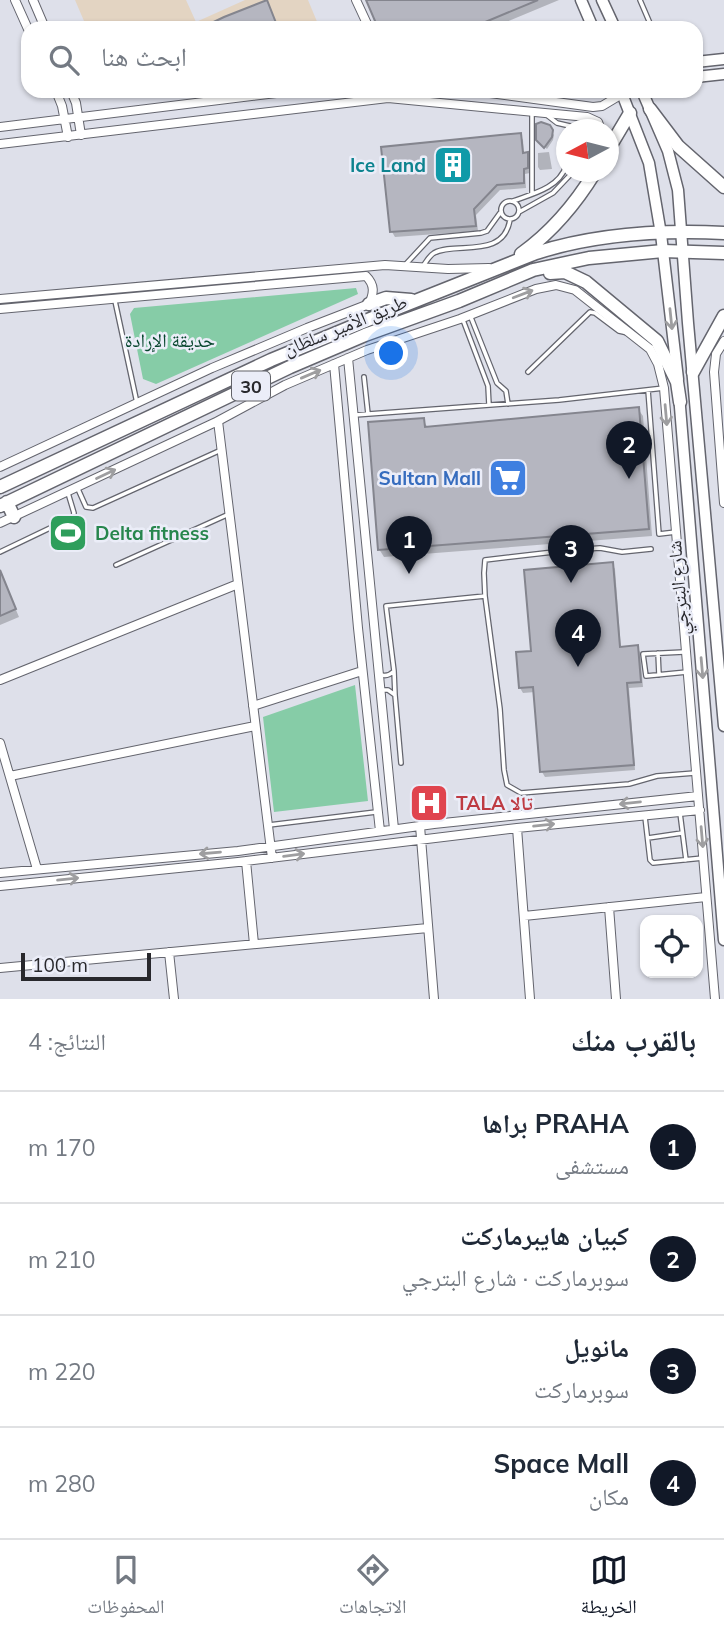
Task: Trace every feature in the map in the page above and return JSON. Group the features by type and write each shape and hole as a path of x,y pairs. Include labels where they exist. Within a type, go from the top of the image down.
{"main road":[{"path":"581,0 590,21"},
{"path":"602,0 612,21"},
{"path":"703,61 724,59"},
{"path":"703,76 724,74"},
{"name":"شارع البترجي","path":"624,98 649,163 661,234 680,402 724,940"},
{"name":"شارع البترجي","path":"645,98 668,151 678,190 724,724"},
{"path":"650,109 678,146 724,187"},
{"path":"619,132 630,113"},
{"path":"499,267 550,232 588,182"},
{"name":"طريق الأمير سلطان","path":"2,483 310,343 536,253 579,241 682,231 724,233"},
{"name":"طريق الأمير سلطان","path":"4,504 290,367 533,270 589,258 663,251 724,253"},
{"path":"509,281 539,274 565,272 586,282 657,341 677,383 680,402"},
{"path":"369,303 386,298 415,301"},
{"path":"693,372 724,316"},
{"path":"180,403 187,417"},
{"path":"4,504 14,517"}],"street":[{"path":"15,0 24,21"},
{"path":"33,0 41,21"},
{"path":"356,0 366,21"},
{"path":"59,98 68,137"},
{"path":"74,98 81,135"},
{"path":"0,127 238,98"},
{"path":"0,144 365,98"},
{"path":"415,98 593,119"},
{"path":"527,98 593,107 602,106 614,98"},
{"path":"0,299 385,265 422,268 499,267"},
{"path":"0,309 366,276 373,287 369,303 212,368 0,467"},
{"path":"0,523 218,421 285,385 334,364 536,289 556,285 575,290 630,333"},
{"name":"شارع البترجي","path":"630,333 650,349 658,364 664,388 715,999"},
{"path":"724,341 716,354 714,372 724,503"},
{"path":"348,359 394,829"},
{"path":"334,364 362,671 380,831"},
{"path":"218,421 272,858"},
{"path":"0,680 238,584"},
{"path":"681,590 695,588"},
{"path":"253,706 362,671"},
{"path":"10,776 256,726"},
{"path":"0,743 37,869"},
{"path":"0,873 237,851 394,829 698,796"},
{"path":"0,886 700,810"},
{"path":"420,826 433,999"},
{"path":"517,828 530,999"},
{"path":"246,861 254,944"},
{"path":"524,916 706,897"},
{"path":"609,907 616,999"},
{"path":"709,928 723,927"},
{"path":"0,968 428,928"},
{"path":"169,952 174,999"}],"lane":[{"path":"640,0 649,21"},
{"path":"532,111 532,194"},
{"path":"543,112 556,122"},
{"path":"404,265 430,238 487,231 500,213 502,205 556,181"},
{"path":"422,268 430,256 441,250 477,248 495,241 507,232 510,220 519,212 553,193 563,182"},
{"path":"513,201 519,212"},
{"path":"500,213 502,217 510,220"},
{"path":"114,299 137,404"},
{"path":"528,372 588,313 595,313 621,332 630,333"},
{"path":"466,316 497,383 506,391 508,404"},
{"path":"466,316 488,386 489,405"},
{"path":"364,377 369,414"},
{"path":"353,415 559,400 664,388"},
{"path":"648,390 659,534 676,533"},
{"path":"716,397 724,403"},
{"path":"77,487 86,507 93,508 221,450"},
{"path":"0,552 73,517 68,492"},
{"path":"116,565 229,514"},
{"path":"652,549 622,552 600,548 485,559 485,596 500,709 504,770 507,785 521,793 629,784 657,776 696,773"},
{"path":"401,763 386,606 485,596"},
{"path":"686,652 643,654 646,676 688,671"},
{"path":"658,653 659,675"},
{"path":"378,673 382,676 394,671"},
{"path":"380,691 388,690 396,695"},
{"path":"268,825 378,812"},
{"path":"680,812 686,860"},
{"path":"645,816 650,860 653,863 704,858"},
{"path":"648,838 682,833"}],"shaded area":[{"path":"75,0 186,0 196,21 84,21"},
{"path":"245,0 308,0 317,21 198,21"}],"green space":[{"name":"حديقة الإرادة","path":"356,288 358,294 156,384 143,379 130,314 134,308"},
{"path":"355,685 368,801 274,812 263,717"}],"building":[{"path":"267,0 275,21 216,21"},
{"path":"366,0 538,0 488,21 375,21"},
{"path":"541,122 550,125 553,130 552,137 544,148 536,140 536,124"},
{"name":"Ice Land","path":"521,133 523,153 528,152 524,183 497,185 474,209 476,226 390,232 381,147"},
{"name":"Sultan Mall","path":"639,407 649,529 378,550 368,422 424,418 425,427"},
{"path":"613,562 620,647 638,645 641,682 627,683 634,765 540,772 533,687 519,688 516,652 531,651 524,570"},
{"path":"0,570 16,609 0,616"}],"place":[{"name":"Ice Land","path":"453,165"},
{"name":"Sultan Mall","path":"508,478"},
{"name":"كبيان هايبرماركت","path":"629,479"},
{"name":"Delta fitness","path":"68,533"},
{"name":"PRAHA براها","path":"409,574"},
{"name":"مانويل","path":"571,583"},
{"name":"Space Mall","path":"578,667"},
{"name":"TALA تالا","path":"429,803"}]}
